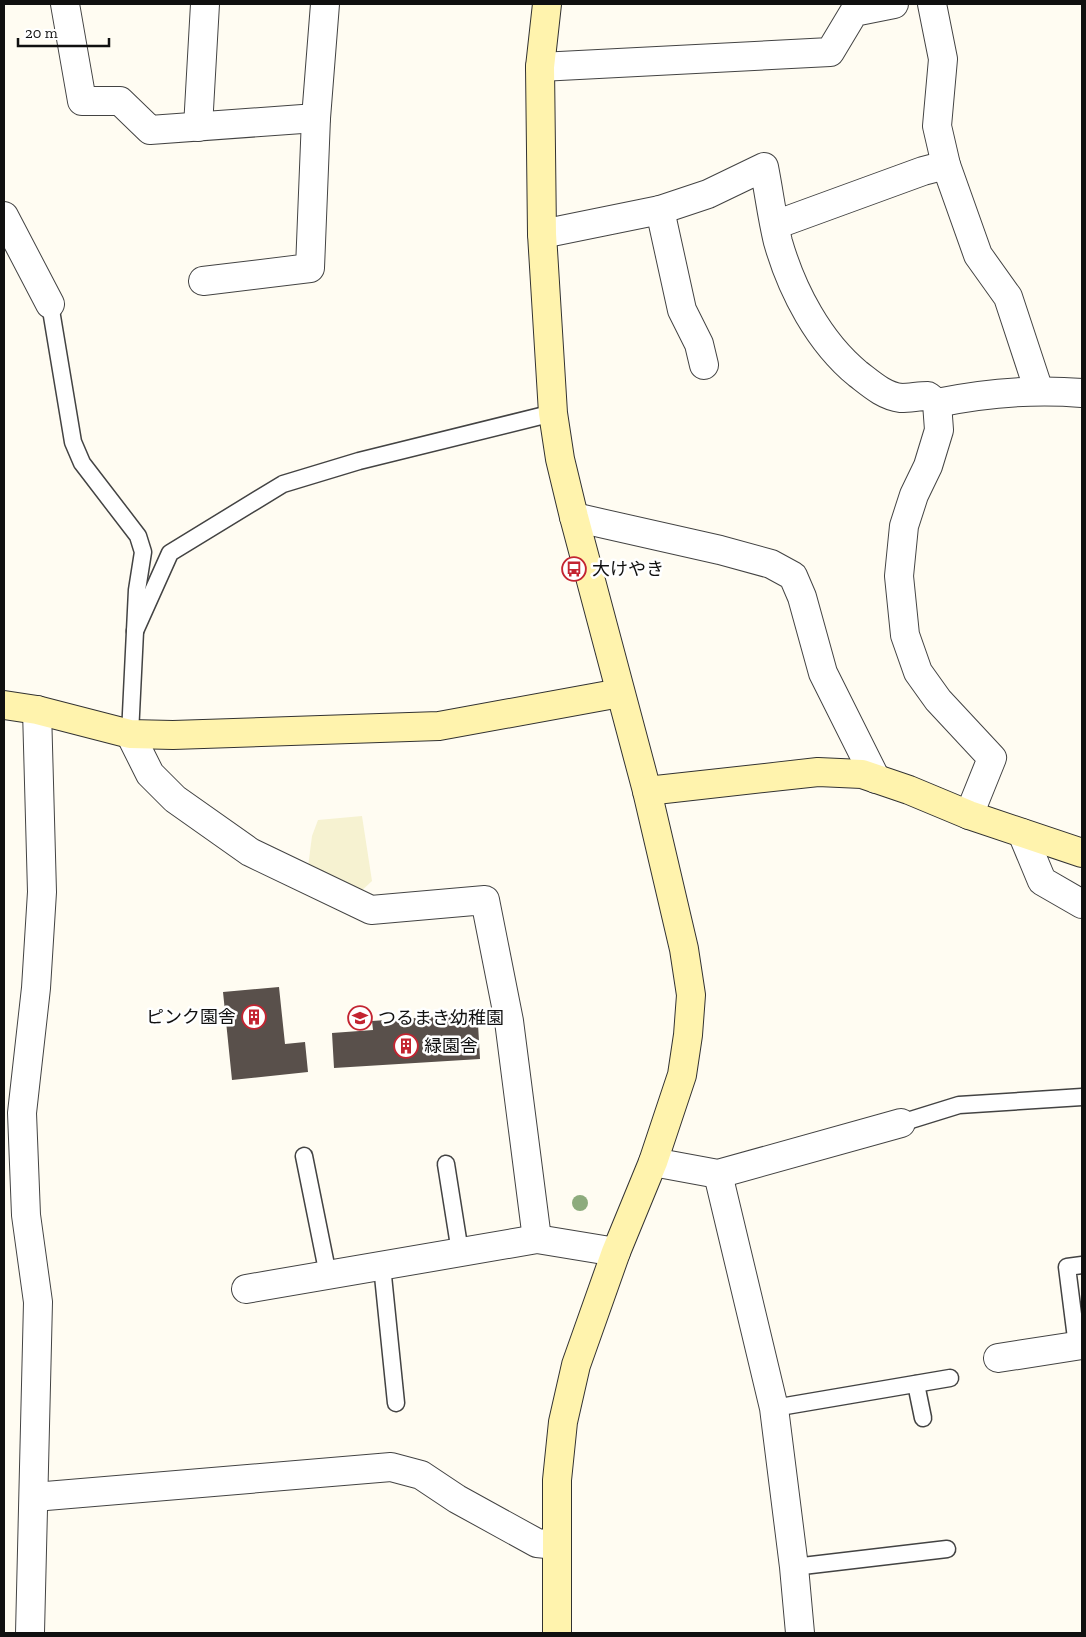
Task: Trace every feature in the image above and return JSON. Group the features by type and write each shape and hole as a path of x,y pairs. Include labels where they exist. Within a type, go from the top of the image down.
{"main road":[{"path":"547,4 540,67 542,234 553,413 560,459 574,517 647,791 684,949 691,995 682,1075 653,1162 616,1252 576,1366 563,1422 557,1480 557,1633"},
{"path":"4,705 36,710 130,734 174,736 439,726 620,693"},
{"path":"647,791 818,772 862,774 909,790 969,815 1082,853"}],"street":[{"path":"65,4 82,101 120,101 150,130 316,118"},
{"path":"198,127 205,4"},
{"path":"204,281 310,268 316,118 325,4"},
{"path":"540,67 830,52 854,12 894,4"},
{"path":"932,4 943,59 937,126 946,165 978,255 1008,297 1039,391"},
{"path":"775,225 923,171 946,165"},
{"path":"542,234 660,210 708,194 764,167 778,242 792,282 814,323 835,352 854,371 878,390 900,398 928,396 937,403 972,396 1039,391 1082,394"},
{"path":"660,210 682,310 699,344 704,365"},
{"path":"4,216 50,304"},
{"path":"937,403 938,430 928,466 914,495 904,526 900,576 905,635 918,672 938,700 992,758 969,815"},
{"path":"574,517 720,550 771,564 793,576 802,597 823,673 876,779"},
{"path":"30,1633 38,1302 13,1112 36,988 42,892 36,710"},
{"path":"130,734 150,774 175,799 250,852 371,910 485,900 509,1021 537,1239"},
{"path":"1022,833 1042,881 1082,904"},
{"path":"653,1162 718,1174 901,1123"},
{"path":"718,1174 774,1408 794,1567 800,1633"},
{"path":"246,1289 537,1239 616,1252"},
{"path":"998,1358 1080,1346"},
{"path":"34,1497 392,1467 421,1475 457,1499 537,1543 556,1545"}],"lane":[{"path":"50,304 73,442 82,463 138,536 143,552 137,590 130,734"},
{"path":"135,630 170,553 283,484 358,461 553,413"},
{"path":"901,1123 959,1105 1082,1097"},
{"path":"304,1156 328,1275"},
{"path":"446,1164 460,1252"},
{"path":"382,1266 396,1403"},
{"path":"1080,1346 1067,1267 1082,1266"},
{"path":"774,1408 950,1378"},
{"path":"916,1384 922,1418"},
{"path":"794,1567 947,1549"}],"shaded area":[{"path":"362,816 372,881 359,893 308,867 312,836 318,820"}],"building":[{"name":"ピンク園舎","path":"279,987 285,1044 305,1042 308,1072 232,1080 223,992"},
{"name":"緑園舎","path":"472,1014 472,1025 478,1024 480,1059 334,1068 332,1033 373,1030 372,1021"}],"place":[{"name":"大けやき","path":"574,569"},
{"name":"ピンク園舎","path":"254,1017"},
{"name":"つるまき幼稚園","path":"360,1018"},
{"name":"緑園舎","path":"406,1046"}]}
